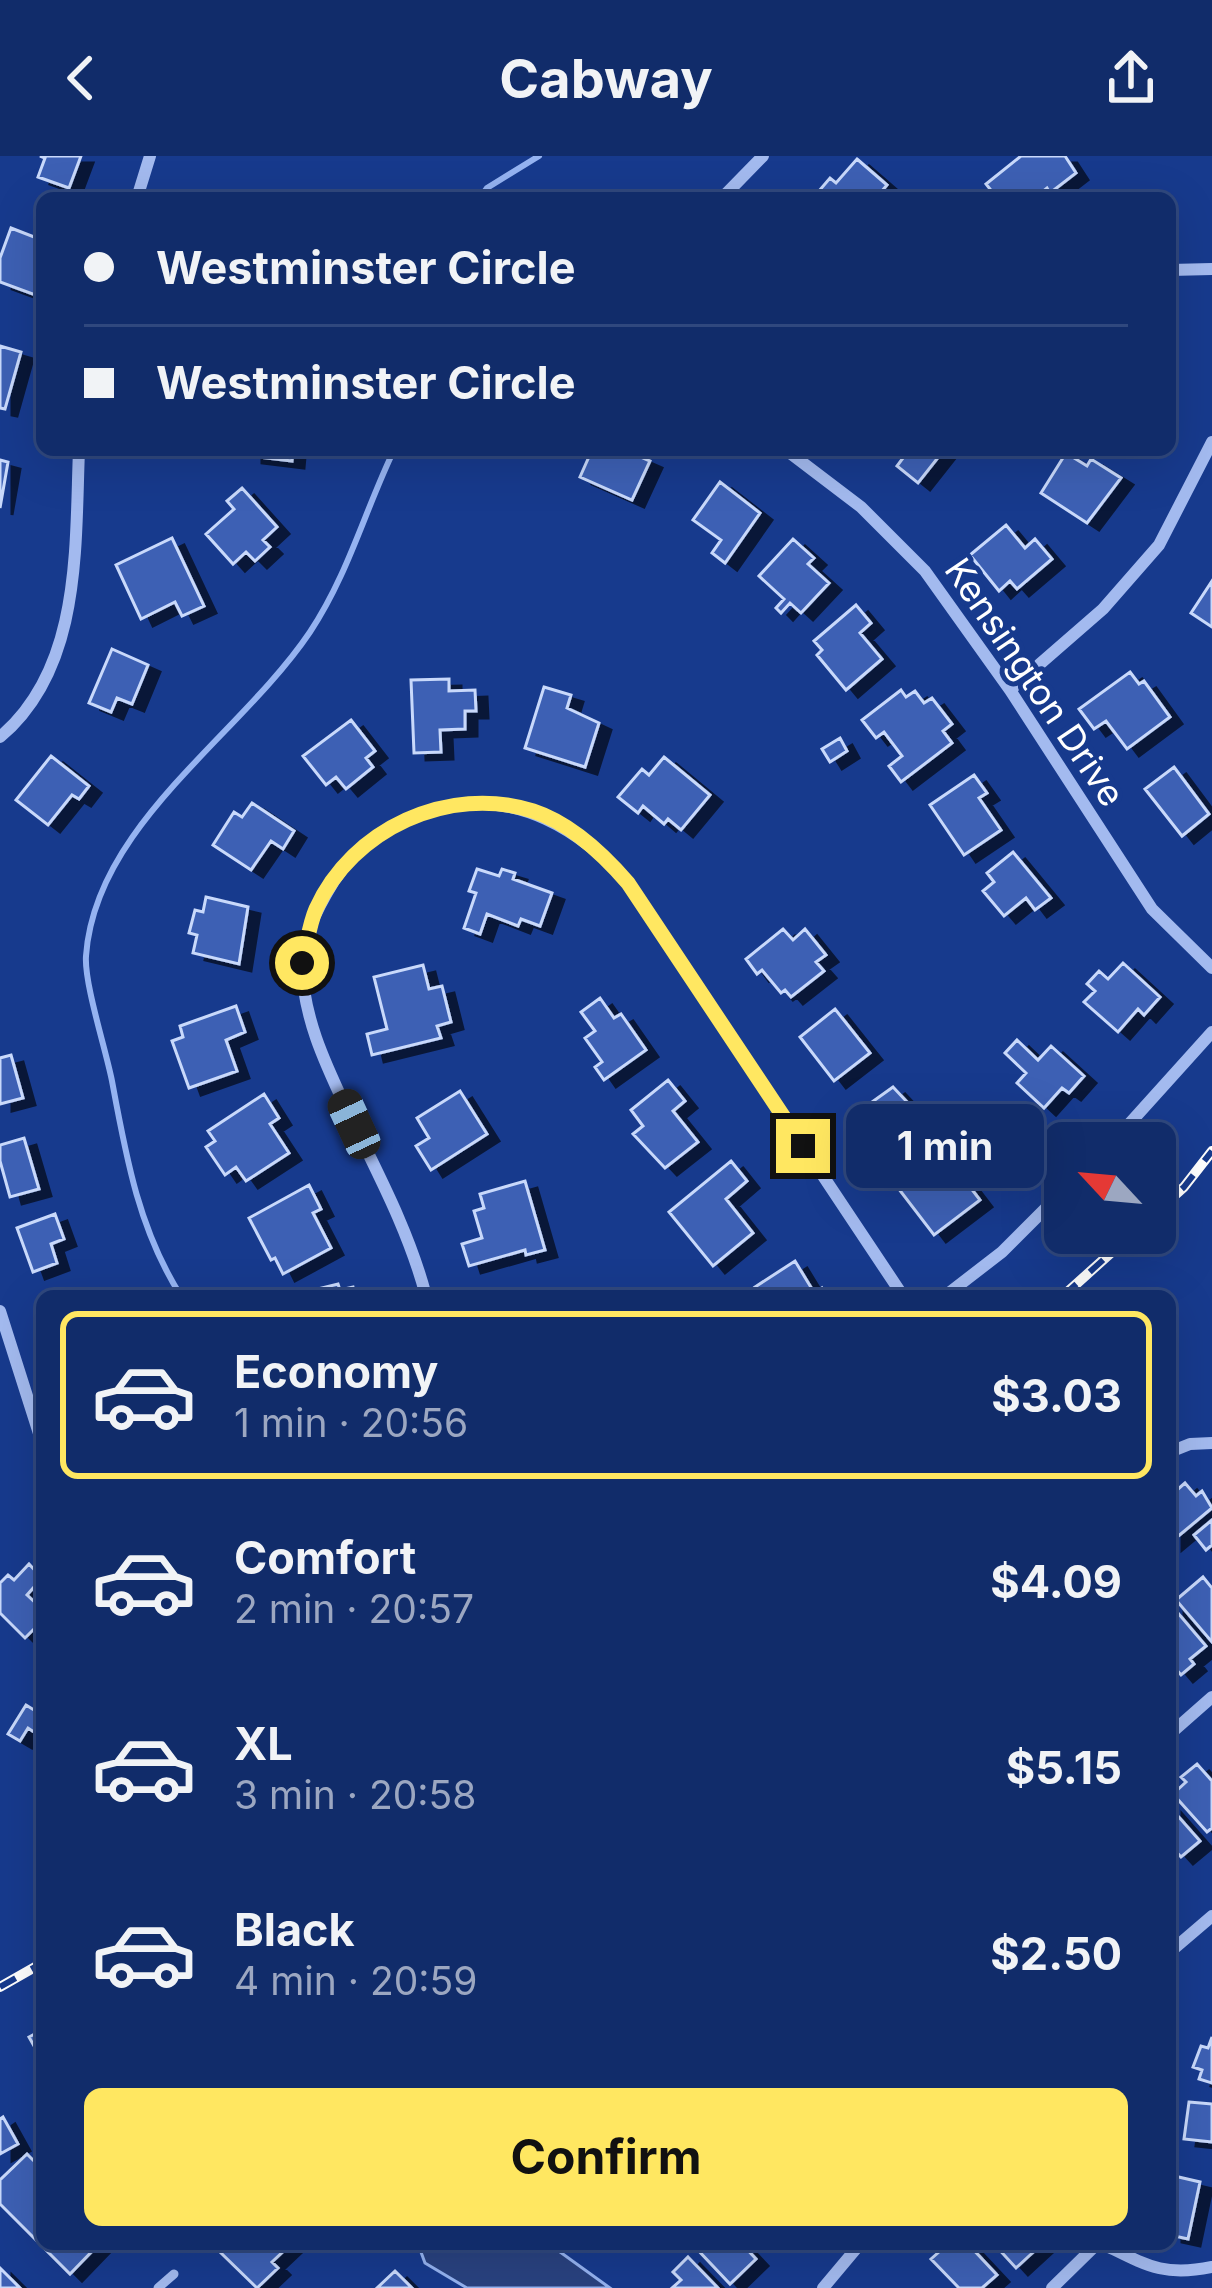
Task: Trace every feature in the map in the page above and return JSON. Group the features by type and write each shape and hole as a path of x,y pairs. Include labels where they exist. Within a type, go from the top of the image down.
{"street":[{"path":"139,192 150,156"},
{"path":"728,192 763,156"},
{"path":"1176,271 1212,269"},
{"path":"1010,690 1103,610 1159,545 1212,442"},
{"path":"0,736 41,689 66,626 79,456"},
{"name":"Kensington Drive","path":"794,456 861,507 925,571 1010,690 1152,909 1212,968"},
{"path":"424,1290 414,1250 315,1040 302,963 316,909 346,862 382,832 419,812 461,804 535,812 602,853 899,1290"},
{"path":"1131,1122 1212,1032"},
{"path":"953,1290 1002,1252 1044,1211"},
{"path":"0,1311 36,1424"},
{"path":"1176,1450 1212,1443"},
{"path":"1176,1729 1212,1697"},
{"path":"1176,1947 1212,1916"},
{"path":"823,2288 855,2250"},
{"path":"1052,2288 1093,2250"},
{"path":"1113,2250 1148,2266 1181,2273 1212,2267"}],"lane":[{"path":"158,2288 174,2275"}],"water":[{"path":"420,2250 557,2250 610,2288 467,2288 425,2263"}],"building":[{"path":"40,156 81,156 69,188 38,177 45,158"},
{"path":"1021,156 1065,156 1076,173 1051,192 1047,188 1042,192 992,192 986,184"},
{"path":"857,159 887,185 881,192 818,192 830,178 836,183"},
{"path":"11,228 36,238 36,295 0,282 0,258"},
{"path":"0,346 21,352 5,409 0,408"},
{"path":"250,456 292,456 292,461"},
{"path":"589,456 638,456 650,461 632,500 580,477"},
{"path":"904,456 939,456 918,483 897,466"},
{"path":"1064,456 1087,466 1091,459 1121,478 1087,523 1041,493"},
{"path":"0,460 8,462 0,508"},
{"path":"720,482 760,513 725,563 712,553 721,540 693,520"},
{"path":"242,488 277,527 263,540 270,547 255,561 246,552 233,564 206,534 234,509 227,501"},
{"path":"1006,525 1025,548 1035,539 1052,559 1017,589 1010,581 999,591 970,555"},
{"path":"172,538 204,606 182,616 175,602 141,619 116,565"},
{"path":"793,539 814,558 808,564 829,583 801,613 790,603 781,613 776,608 784,599 759,576"},
{"path":"1212,581 1212,627 1191,613"},
{"path":"856,605 871,623 860,633 882,659 846,690 817,655 822,650 814,641"},
{"path":"112,649 148,665 132,704 117,698 111,712 89,703"},
{"path":"1130,672 1139,684 1144,681 1170,717 1127,749 1106,721 1094,729 1079,709"},
{"path":"449,679 449,691 475,690 476,711 465,711 465,729 440,730 441,752 414,753 411,680"},
{"path":"544,687 571,695 567,708 599,723 585,767 525,748"},
{"path":"901,690 906,697 915,691 924,703 932,698 952,724 943,731 952,743 901,782 889,766 902,756 884,732 876,738 862,720"},
{"path":"351,720 375,751 366,758 373,767 346,789 336,777 326,785 303,756"},
{"path":"840,738 847,751 830,762 822,749"},
{"path":"51,756 89,786 79,799 72,795 48,825 16,800"},
{"path":"664,757 710,795 681,830 668,819 664,824 643,806 638,813 618,797 642,769 649,775"},
{"path":"1174,767 1209,814 1182,836 1145,789"},
{"path":"974,775 987,793 979,798 1001,830 964,855 930,805"},
{"path":"252,803 294,831 283,849 271,841 251,870 213,845 234,812 242,817"},
{"path":"1013,852 1051,898 1035,910 1026,898 1004,916 983,891 994,882 987,873"},
{"path":"477,869 499,876 502,869 515,873 513,879 552,893 540,926 521,919 518,926 487,914 480,934 464,928 476,893 469,891"},
{"path":"206,897 248,907 239,964 193,953 197,935 189,933 195,910 203,912"},
{"path":"783,929 793,940 805,929 826,955 816,962 824,971 791,997 785,990 781,993 762,970 757,974 746,959"},
{"path":"1123,963 1160,997 1144,1015 1138,1009 1118,1032 1084,1002 1095,991 1087,984 1099,971 1108,979"},
{"path":"423,965 429,989 442,986 451,1022 437,1026 441,1038 372,1055 367,1034 387,1029 374,977"},
{"path":"600,998 614,1018 621,1014 646,1050 604,1080 595,1067 602,1062 585,1038 595,1031 581,1012"},
{"path":"236,1006 245,1032 226,1040 237,1071 189,1088 172,1041 183,1037 180,1026"},
{"path":"835,1009 870,1053 834,1081 800,1037"},
{"path":"1017,1040 1038,1060 1051,1046 1084,1076 1069,1093 1062,1088 1044,1108 1017,1083 1026,1073 1005,1053"},
{"path":"11,1055 23,1098 0,1104 0,1058"},
{"path":"668,1080 685,1101 673,1111 698,1142 665,1168 633,1134 643,1126 631,1110"},
{"path":"893,1087 924,1120 912,1129 920,1140 887,1163 851,1117"},
{"path":"460,1091 487,1134 431,1170 416,1146 429,1138 417,1118"},
{"path":"264,1094 279,1118 270,1124 289,1153 246,1181 236,1167 225,1175 206,1147 215,1141 208,1131"},
{"path":"24,1138 39,1189 10,1197 0,1145"},
{"path":"935,1154 951,1175 957,1170 980,1200 934,1235 895,1184"},
{"path":"731,1161 747,1181 726,1199 753,1233 713,1266 669,1212"},
{"path":"525,1181 545,1250 526,1255 525,1250 469,1266 462,1244 482,1238 474,1211 484,1208 480,1194"},
{"path":"309,1185 321,1209 313,1213 331,1248 283,1274 249,1218"},
{"path":"55,1214 64,1239 51,1244 57,1263 33,1272 17,1228"},
{"path":"795,1261 813,1290 758,1290 755,1287"},
{"path":"1185,1483 1196,1496 1202,1491 1212,1508 1176,1538 1176,1491"},
{"path":"1212,1520 1212,1545 1206,1550 1194,1535"},
{"path":"29,1564 36,1572 36,1585 27,1595 36,1603 36,1627 25,1638 0,1613 0,1583 8,1575 14,1580"},
{"path":"1203,1577 1212,1588 1212,1642 1176,1600"},
{"path":"1176,1611 1206,1646 1190,1659 1194,1664 1181,1675 1176,1669"},
{"path":"26,1705 36,1711 36,1733 28,1728 20,1741 8,1734"},
{"path":"1197,1764 1212,1781 1212,1828 1207,1832 1176,1797 1186,1782 1181,1777"},
{"path":"1176,1814 1200,1841 1181,1857 1176,1852"},
{"path":"1212,2037 1212,2083 1199,2079 1202,2070 1193,2067 1201,2046 1208,2048"},
{"path":"1189,2102 1212,2104 1212,2142 1184,2139"},
{"path":"3,2117 18,2144 0,2154 0,2119"},
{"path":"27,2154 36,2163 36,2240 0,2204 0,2180"},
{"path":"1176,2176 1200,2182 1188,2239 1176,2236"},
{"path":"46,2250 93,2250 70,2274"},
{"path":"285,2250 272,2262 278,2268 257,2288 220,2252"},
{"path":"698,2250 748,2250 756,2259 730,2284"},
{"path":"941,2250 974,2250 997,2275 982,2288 959,2288 931,2259"},
{"path":"1000,2250 1036,2250 1016,2268"},
{"path":"688,2257 718,2288 672,2288 681,2280 673,2272"},
{"path":"0,2268 20,2288 0,2288"},
{"path":"395,2271 412,2288 377,2288"}],"waterway":[{"path":"484,192 539,156"},
{"path":"178,1290 154,1245 136,1192 92,999 86,956 95,909 142,823 310,632 346,565 391,456"}],"railway":[{"path":"1176,1194 1212,1151"},
{"path":"1070,1290 1110,1254"},
{"path":"0,1987 36,1966"}],"route":[{"path":"302,963 316,909 346,862 382,832 419,812 461,804 535,812 602,853 628,883 803,1146"}]}
